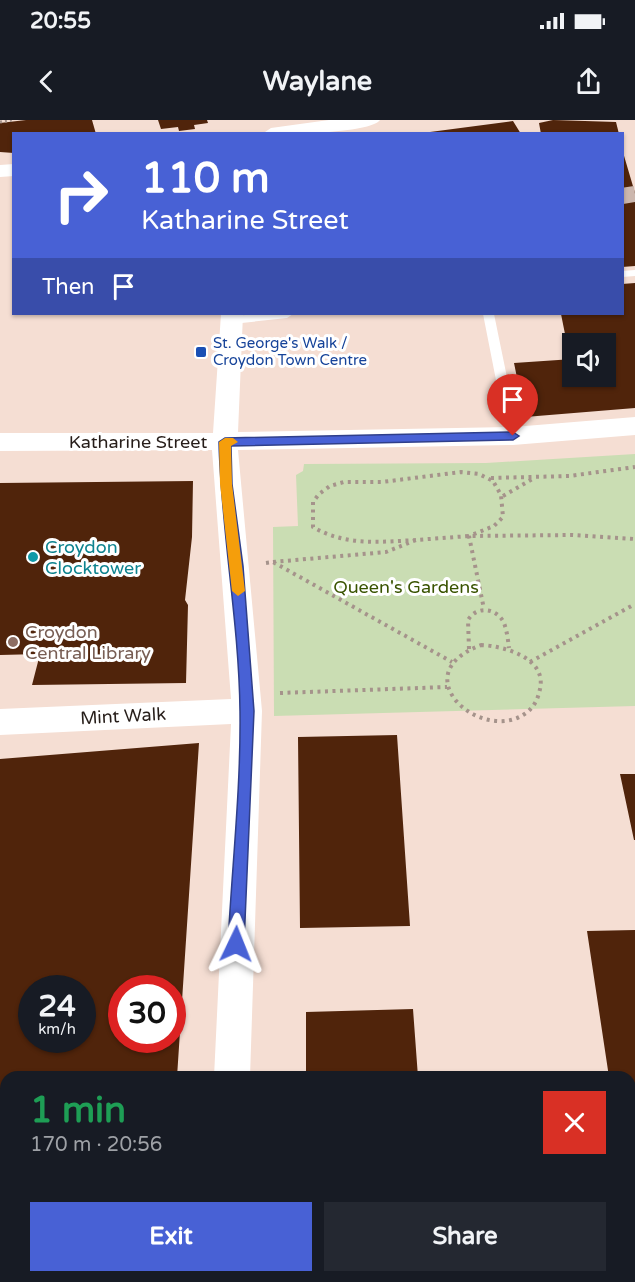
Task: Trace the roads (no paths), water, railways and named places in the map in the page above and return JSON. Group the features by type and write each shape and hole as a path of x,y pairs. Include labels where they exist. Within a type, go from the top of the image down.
{"street":[{"path":"285,132 370,120"},
{"path":"232,317 225,442 226,484 236,566 247,702 232,1071"},
{"name":"Katharine Street","path":"0,442 225,442 513,436 635,426"},
{"name":"Mint Walk","path":"0,722 247,702"}],"lane":[{"path":"232,317 269,315"},
{"path":"488,315 513,436"}],"tunnel":[{"path":"624,196 635,194"}],"place":[{"name":"St. George's Walk / Croydon Town Centre","path":"201,352"},
{"name":"Croydon Clocktower","path":"33,557"},
{"name":"Croydon Central Library","path":"13,642"}],"park label":[{"name":"Queen's Gardens","path":"406,587"}]}
